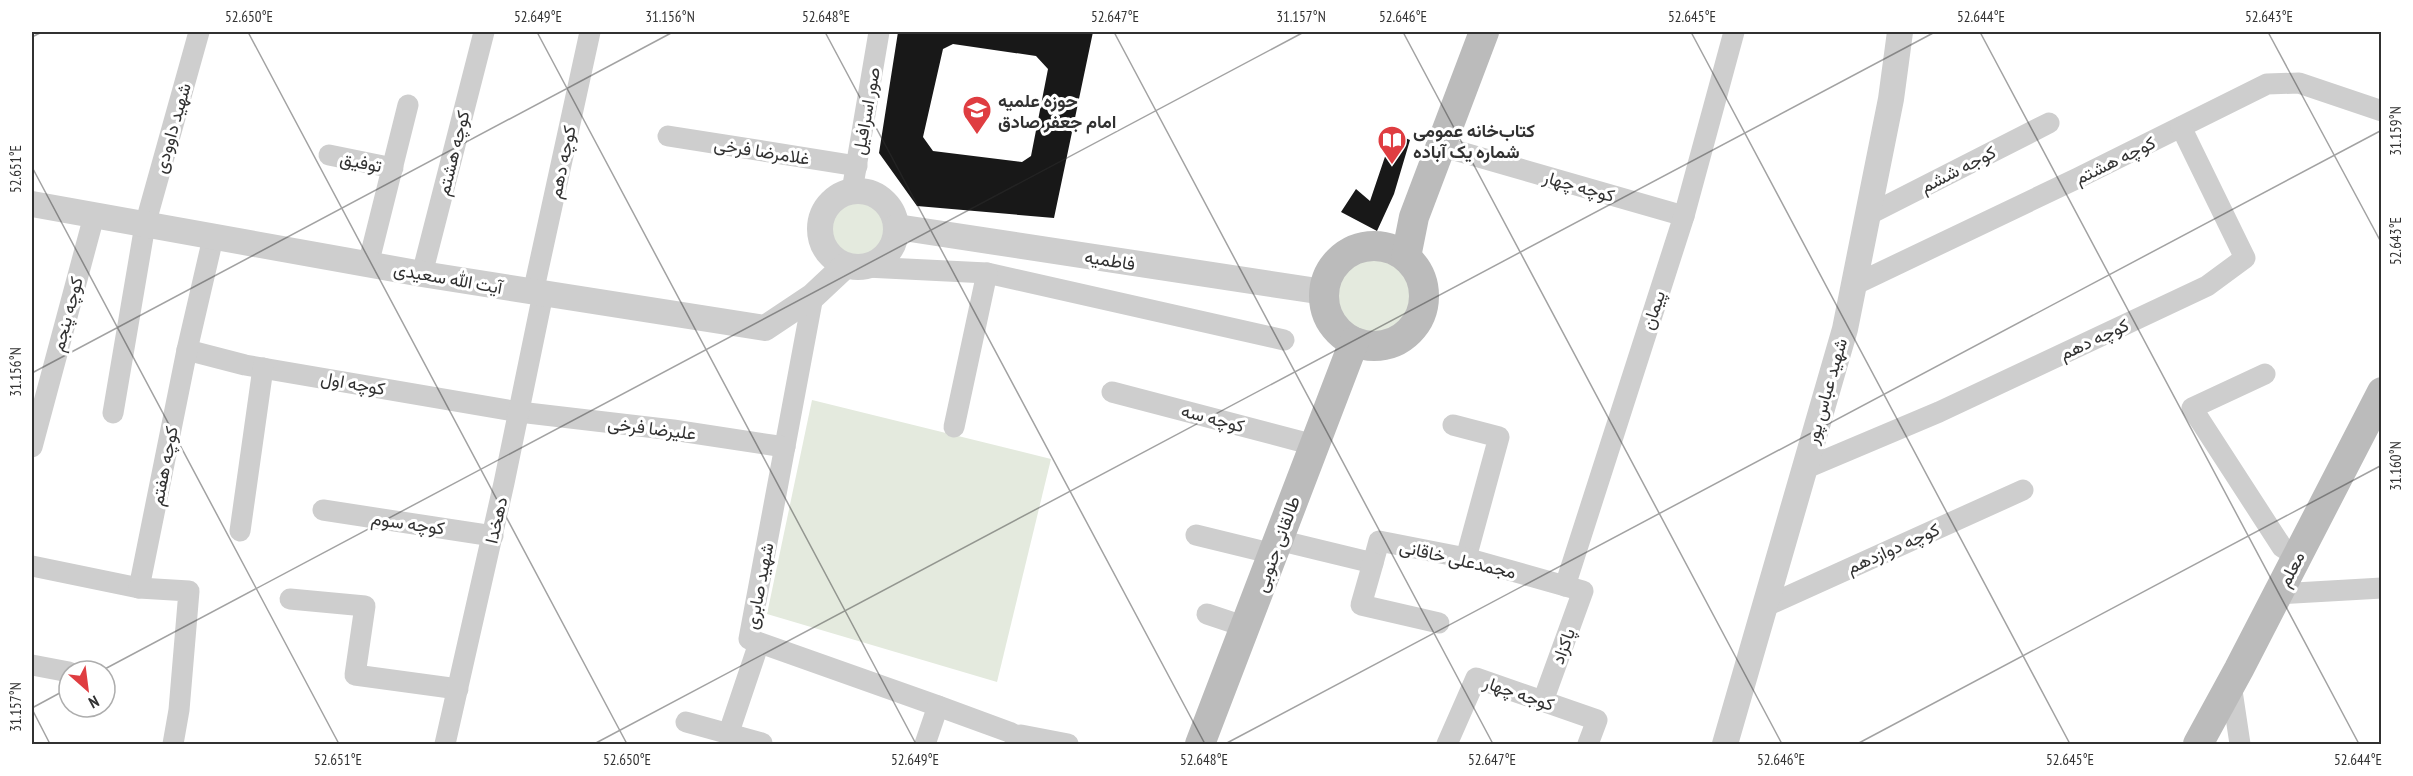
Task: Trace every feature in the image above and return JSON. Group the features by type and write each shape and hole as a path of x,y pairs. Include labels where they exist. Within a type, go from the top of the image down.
{"main road":[{"path":"1394,252 1463,32"},
{"path":"1394,252 1414,217 1484,32"},
{"path":"1366,246 1394,252 1416,269 1424,291 1421,315 1413,328 1400,339 1386,345 1370,346 1354,342 1341,334 1331,322 1325,308 1324,292 1328,276 1343,257 1366,246"},
{"name":"طالقانی جنوبی","path":"1200,744 1354,342"},
{"name":"معلم","path":"2198,744 2382,392"}],"street":[{"name":"شهید داوودی","path":"113,413 145,225 199,32"},
{"name":"کوچه هشتم","path":"423,274 484,32"},
{"name":"کوچه دهم","path":"538,293 590,32"},
{"name":"صور اسرافیل","path":"852,191 879,32"},
{"name":"پیمان","path":"1574,589 1684,216 1734,32"},
{"name":"شهید عباس پور","path":"1725,744 1845,329 1891,99 1900,32"},
{"name":"کوچه هشتم","path":"1854,285 2267,84 2299,83 2382,111"},
{"path":"368,265 408,105"},
{"name":"کوجه ششم","path":"1868,215 2049,123"},
{"name":"کوچه دهم","path":"1804,469 1939,412 2207,286 2245,258 2181,126"},
{"name":"غلامرضا فرخی","path":"668,136 856,166"},
{"name":"کوچه چهار","path":"1440,146 1684,216"},
{"name":"توفیق","path":"329,155 393,168"},
{"path":"855,266 876,264 885,257 896,238 897,227 894,214 887,204 877,196 852,191 840,195 830,203 820,226 821,238 826,250 834,259 855,266 987,273 1284,340"},
{"name":"آیت الله سعیدی","path":"32,204 368,265 765,328 855,266"},
{"name":"کوچه پنجم","path":"32,447 94,216"},
{"name":"فاطمیه","path":"897,227 1324,292"},
{"name":"کوچه هفتم","path":"139,588 187,350 213,237"},
{"path":"954,427 987,273"},
{"name":"دهخدا","path":"446,744 519,412 538,293"},
{"name":"شهید صابری","path":"813,296 749,639 938,706 1001,735"},
{"name":"کوچه اول","path":"187,350 263,368 519,412"},
{"path":"240,531 263,368"},
{"path":"2265,374 2192,408 2282,546 2297,557"},
{"name":"کوچه سه","path":"1112,392 1314,445"},
{"name":"علیرضا فرخی","path":"519,412 673,430 785,447"},
{"path":"1453,425 1499,436 1466,558"},
{"name":"کوچه دوازدهم","path":"1764,607 2023,490"},
{"name":"کوچه سوم","path":"322,510 493,536"},
{"name":"مجمدعلی خاقانی","path":"1196,535 1373,563 1379,541 1466,558 1574,589"},
{"path":"1373,563 1361,605 1438,623"},
{"path":"32,566 139,588 189,591 179,710 173,744"},
{"path":"2278,594 2382,588"},
{"name":"پاکزاد","path":"1544,701 1574,589"},
{"path":"290,599 365,606 355,675 458,689"},
{"path":"1207,614 1246,627"},
{"path":"728,735 759,643"},
{"path":"32,665 57,670"},
{"name":"کوجه چهار","path":"1448,744 1476,678 1597,720 1588,744"},
{"path":"2231,684 2240,744"},
{"path":"925,744 938,706"},
{"path":"686,722 762,743"},
{"path":"1001,735 1033,744"},
{"path":"1001,735 1068,744"}],"shaded area":[{"path":"853,202 863,202 873,206 881,214 885,229 881,244 873,252 863,256 853,256 843,252 835,244 831,234 831,224 835,214 843,206"},
{"path":"1382,260 1395,266 1406,277 1412,290 1410,313 1395,330 1382,336 1366,336 1353,330 1338,313 1336,290 1342,277 1359,262"},
{"path":"812,400 1051,459 997,682 767,614"}],"building":[{"name":"حوزه علمیه امام جعفر صادق","path":"898,32 1093,32 1054,218 917,206 879,153","holes":["953,44 1036,56 1048,69 1031,156 1022,162 933,151 923,137 943,49"]},
{"name":"کتاب‌خانه عمومی شماره یک آباده","path":"1393,133 1410,140 1394,194 1377,231 1341,212 1356,189 1370,201"}],"place":[{"name":"حوزه علمیه امام جعفر صادق","path":"977,136"},
{"name":"کتاب‌خانه عمومی شماره یک آباده","path":"1392,166"}]}
